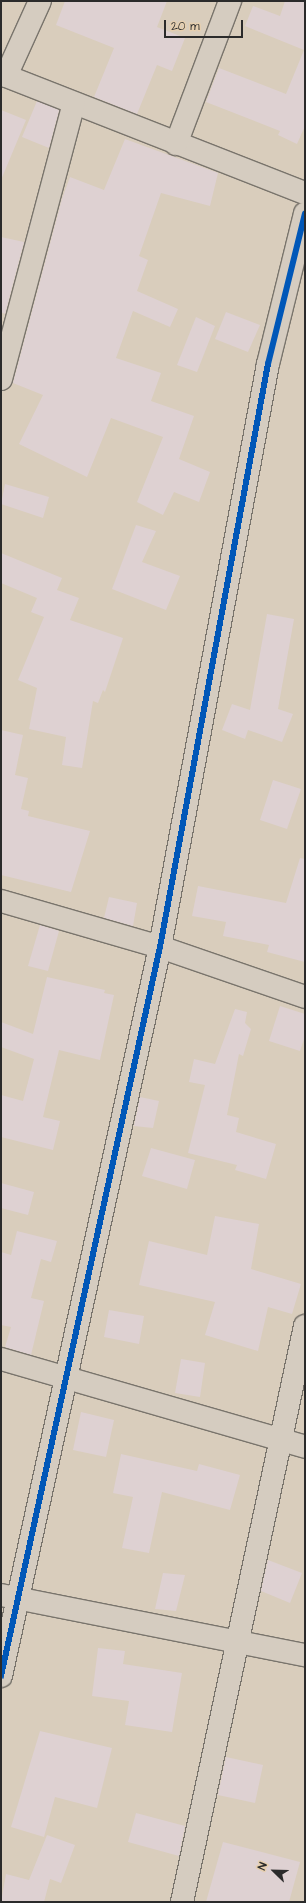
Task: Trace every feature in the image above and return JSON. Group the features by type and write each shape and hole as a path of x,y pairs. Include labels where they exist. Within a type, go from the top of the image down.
{"street":[{"path":"40,1 4,75 176,144 305,193"},
{"path":"176,144 230,1"},
{"path":"1,379 74,103"},
{"path":"1,1676 9,1597 65,1378 160,947 268,364 305,213"},
{"path":"1,901 160,947 305,997"},
{"path":"182,1902 239,1641 280,1439 305,1326"},
{"path":"1,1359 305,1446"},
{"path":"9,1597 305,1655"}],"building":[{"path":"65,1 167,1 157,27 185,38 172,71 157,65 137,114 94,97 114,48 56,25"},
{"path":"285,1 305,1 305,126 297,144 278,135 280,131 206,102 219,68 286,94 304,50 245,26 253,6 280,16"},
{"path":"37,101 59,110 49,148 22,137"},
{"path":"1,110 26,120 1,180"},
{"path":"125,139 218,173 210,206 161,193 139,256 148,260 137,291 178,309 170,327 133,311 116,358 161,373 151,401 194,416 179,459 210,472 199,502 174,492 163,515 137,502 163,437 111,418 87,477 19,444 43,395 13,383 62,199 70,177 104,190"},
{"path":"1,237 24,242 5,314 1,312"},
{"path":"226,312 260,325 248,352 215,339"},
{"path":"196,317 215,326 197,372 177,365"},
{"path":"5,484 49,497 43,518 1,504"},
{"path":"136,525 156,531 142,562 180,576 166,610 112,589"},
{"path":"1,553 62,578 57,590 79,598 70,620 123,638 105,692 103,690 98,703 93,701 82,768 62,765 66,737 29,729 37,688 18,680 44,617 31,612 37,598 1,583"},
{"path":"267,614 294,619 278,709 293,714 282,742 248,730 245,739 222,730 232,704 250,710"},
{"path":"1,730 23,735 15,775 28,778 21,809 29,811 28,816 90,831 71,892 1,875"},
{"path":"273,780 301,789 287,829 260,820"},
{"path":"300,858 305,859 305,962 267,952 269,945 223,936 226,922 192,916 198,886 286,903"},
{"path":"109,897 137,903 133,926 104,918"},
{"path":"40,925 59,931 48,971 28,966"},
{"path":"47,977 105,990 104,993 114,995 100,1060 59,1050 43,1117 60,1121 53,1150 1,1137 1,1095 23,1101 34,1059 1,1047 1,1022 33,1034"},
{"path":"280,1006 305,1014 305,1036 300,1051 269,1041"},
{"path":"235,1009 247,1012 245,1023 251,1029 243,1056 239,1054 227,1115 239,1118 236,1132 276,1144 266,1179 235,1170 237,1165 188,1153 205,1085 189,1082 194,1059 215,1064"},
{"path":"140,1097 159,1101 153,1128 134,1126"},
{"path":"151,1148 195,1160 187,1189 142,1176"},
{"path":"1,1183 34,1192 28,1215 1,1208"},
{"path":"215,1216 259,1224 251,1269 301,1284 292,1314 268,1307 258,1351 205,1335 215,1302 139,1285 149,1241 207,1255"},
{"path":"17,1231 57,1241 51,1262 41,1259 31,1298 44,1301 31,1355 5,1347 11,1327 1,1325 1,1252 11,1255"},
{"path":"109,1310 144,1316 139,1344 104,1337"},
{"path":"181,1359 205,1363 200,1397 175,1393"},
{"path":"81,1412 114,1420 106,1457 73,1450"},
{"path":"121,1454 197,1471 199,1464 240,1475 230,1510 162,1492 149,1553 122,1548 133,1497 113,1493"},
{"path":"268,1560 302,1573 290,1603 261,1591"},
{"path":"163,1573 185,1575 176,1611 155,1609"},
{"path":"98,1648 125,1651 123,1664 182,1673 172,1732 125,1725 129,1701 92,1696"},
{"path":"40,1731 112,1748 97,1808 55,1797 44,1837 11,1827"},
{"path":"226,1757 263,1765 255,1803 218,1795"},
{"path":"136,1813 185,1826 179,1856 128,1842"},
{"path":"47,1835 75,1845 61,1883 50,1879 44,1902 1,1902 6,1874 29,1880"},
{"path":"223,1842 300,1862 289,1902 206,1902"}],"cycle path":[{"path":"1,1676 160,947 268,364 305,213"}]}
